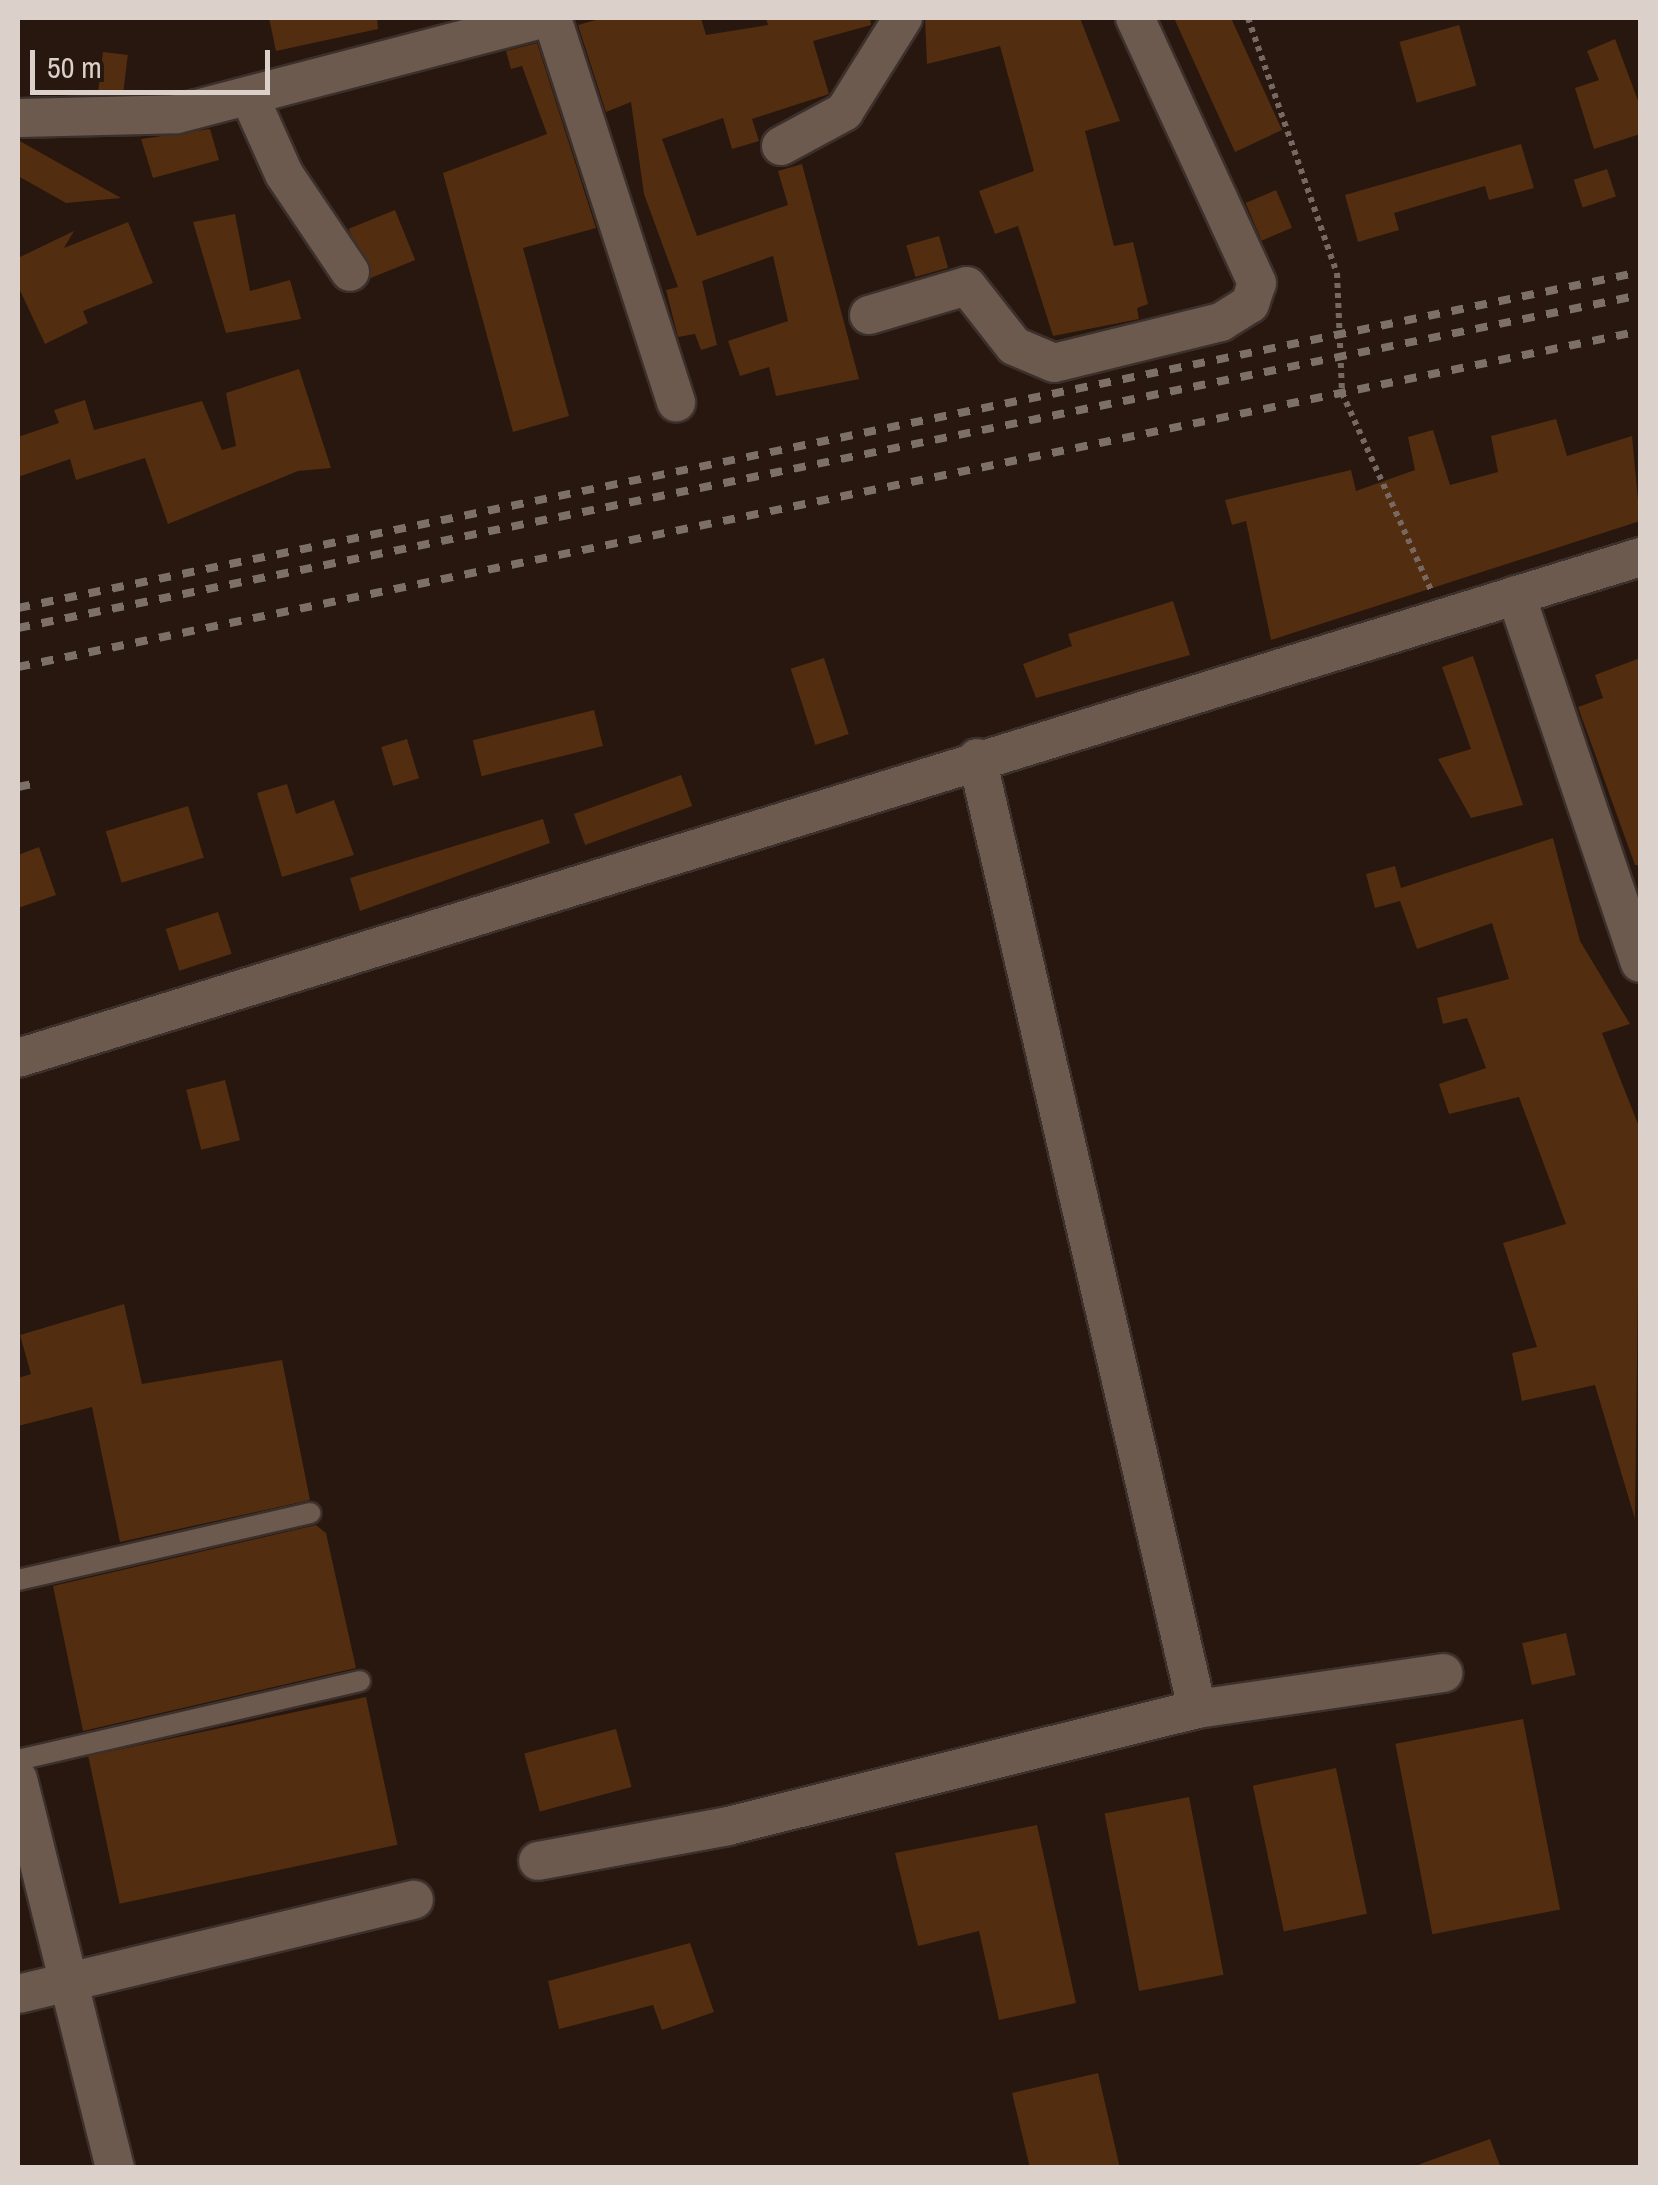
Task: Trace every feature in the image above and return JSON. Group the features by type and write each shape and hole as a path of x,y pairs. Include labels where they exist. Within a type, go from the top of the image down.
{"street":[{"path":"18,118 117,122 250,98 545,18"},
{"path":"552,18 676,403"},
{"path":"781,146 844,112 903,18"},
{"path":"869,315 967,286 1014,346 1054,363 1221,322 1250,304 1257,283 1135,18"},
{"path":"250,98 284,174 350,272"},
{"path":"18,1058 1442,614 1640,557"},
{"path":"1516,595 1640,962"},
{"path":"977,758 1197,1709"},
{"path":"538,1861 728,1826 1197,1709 1443,1673"},
{"path":"18,1780 65,1982 115,2168"},
{"path":"18,1994 414,1900"}],"lane":[{"path":"18,1580 310,1513"},
{"path":"18,1760 360,1681"}],"path":[{"path":"1248,18 1337,273 1342,393 1442,614"}],"building":[{"path":"269,18 377,18 378,29 276,51"},
{"path":"603,18 701,18 706,35 768,25 766,18 870,18 871,25 813,41 829,94 752,119 759,141 732,149 723,118 662,139 697,236 788,205 778,171 802,164 859,379 776,396 769,367 740,376 728,341 788,321 773,256 702,281 717,345 701,350 695,334 678,337 666,290 678,287 644,194 631,102 606,112 578,25"},
{"path":"925,18 1080,18 1120,121 1085,131 1114,246 1133,242 1148,304 1137,308 1139,319 1053,336 1018,226 995,234 979,191 1034,171 1000,46 927,64"},
{"path":"1174,18 1231,18 1282,130 1235,152"},
{"path":"1459,25 1476,86 1417,103 1399,42"},
{"path":"1615,39 1640,106 1640,134 1594,149 1575,88 1599,80 1587,51"},
{"path":"537,43 596,228 523,248 569,416 513,432 443,173 547,134 522,66 511,69 506,51"},
{"path":"103,52 128,55 123,96 98,93"},
{"path":"210,129 219,160 153,178 141,139"},
{"path":"18,140 121,198 66,203 18,176"},
{"path":"1521,144 1534,188 1489,200 1485,186 1394,213 1399,230 1358,242 1345,195"},
{"path":"1607,169 1616,197 1583,207 1574,180"},
{"path":"1276,190 1292,228 1262,241 1246,203"},
{"path":"395,210 415,260 369,279 349,229"},
{"path":"235,214 250,291 290,280 301,319 226,333 193,222"},
{"path":"128,222 153,283 83,311 88,323 45,344 18,286 18,258 74,231 64,248"},
{"path":"939,236 948,268 915,277 906,245"},
{"path":"299,369 331,468 298,471 168,524 145,458 76,480 70,459 18,477 18,437 59,423 54,410 85,400 94,430 202,401 222,450 236,446 226,393"},
{"path":"1556,419 1567,456 1632,436 1640,521 1271,640 1246,521 1232,525 1225,500 1351,470 1356,491 1415,470 1408,437 1433,430 1450,485 1498,472 1491,436"},
{"path":"1173,601 1190,655 1036,698 1023,664 1072,646 1068,634"},
{"path":"1473,656 1523,805 1471,818 1438,759 1471,749 1442,667"},
{"path":"824,658 849,734 815,745 791,669"},
{"path":"1640,658 1640,865 1635,865 1578,707 1603,698 1595,675"},
{"path":"594,710 603,746 482,776 473,740"},
{"path":"407,739 419,778 393,786 381,747"},
{"path":"681,775 692,806 585,845 574,814"},
{"path":"287,784 296,814 334,800 354,855 282,877 257,793"},
{"path":"188,806 204,858 122,883 106,831"},
{"path":"543,819 550,843 360,911 350,878"},
{"path":"1553,838 1580,941 1630,1024 1602,1033 1640,1129 1635,1519 1595,1385 1522,1401 1512,1353 1537,1347 1503,1243 1566,1224 1519,1097 1449,1114 1439,1084 1486,1068 1467,1018 1443,1024 1437,998 1509,979 1492,923 1417,949 1400,901 1375,908 1366,874 1395,866 1401,888"},
{"path":"39,847 56,895 18,908 18,855"},
{"path":"218,912 232,954 179,971 166,929"},
{"path":"225,1080 240,1140 201,1150 186,1090"},
{"path":"124,1304 142,1384 282,1360 310,1500 120,1542 92,1407 18,1426 18,1378 31,1374 20,1335"},
{"path":"316,1525 326,1533 356,1668 83,1731 53,1586"},
{"path":"1566,1633 1576,1675 1532,1685 1522,1643"},
{"path":"366,1697 397,1845 120,1904 88,1756"},
{"path":"1523,1719 1560,1909 1432,1934 1395,1744"},
{"path":"616,1729 632,1787 540,1812 524,1754"},
{"path":"1336,1768 1367,1914 1284,1931 1253,1786"},
{"path":"1189,1797 1224,1975 1139,1991 1105,1813"},
{"path":"1037,1825 1076,2003 999,2020 979,1931 918,1946 895,1853"},
{"path":"690,1943 714,2012 662,2030 653,2005 559,2029 548,1981"},
{"path":"1098,2073 1120,2168 1030,2168 1012,2093"},
{"path":"1490,2139 1501,2168 1420,2168 1420,2164"}],"railway":[{"path":"18,608 1640,272"},
{"path":"18,628 1640,295"},
{"path":"18,667 1640,331"},
{"path":"18,787 32,784"}]}
